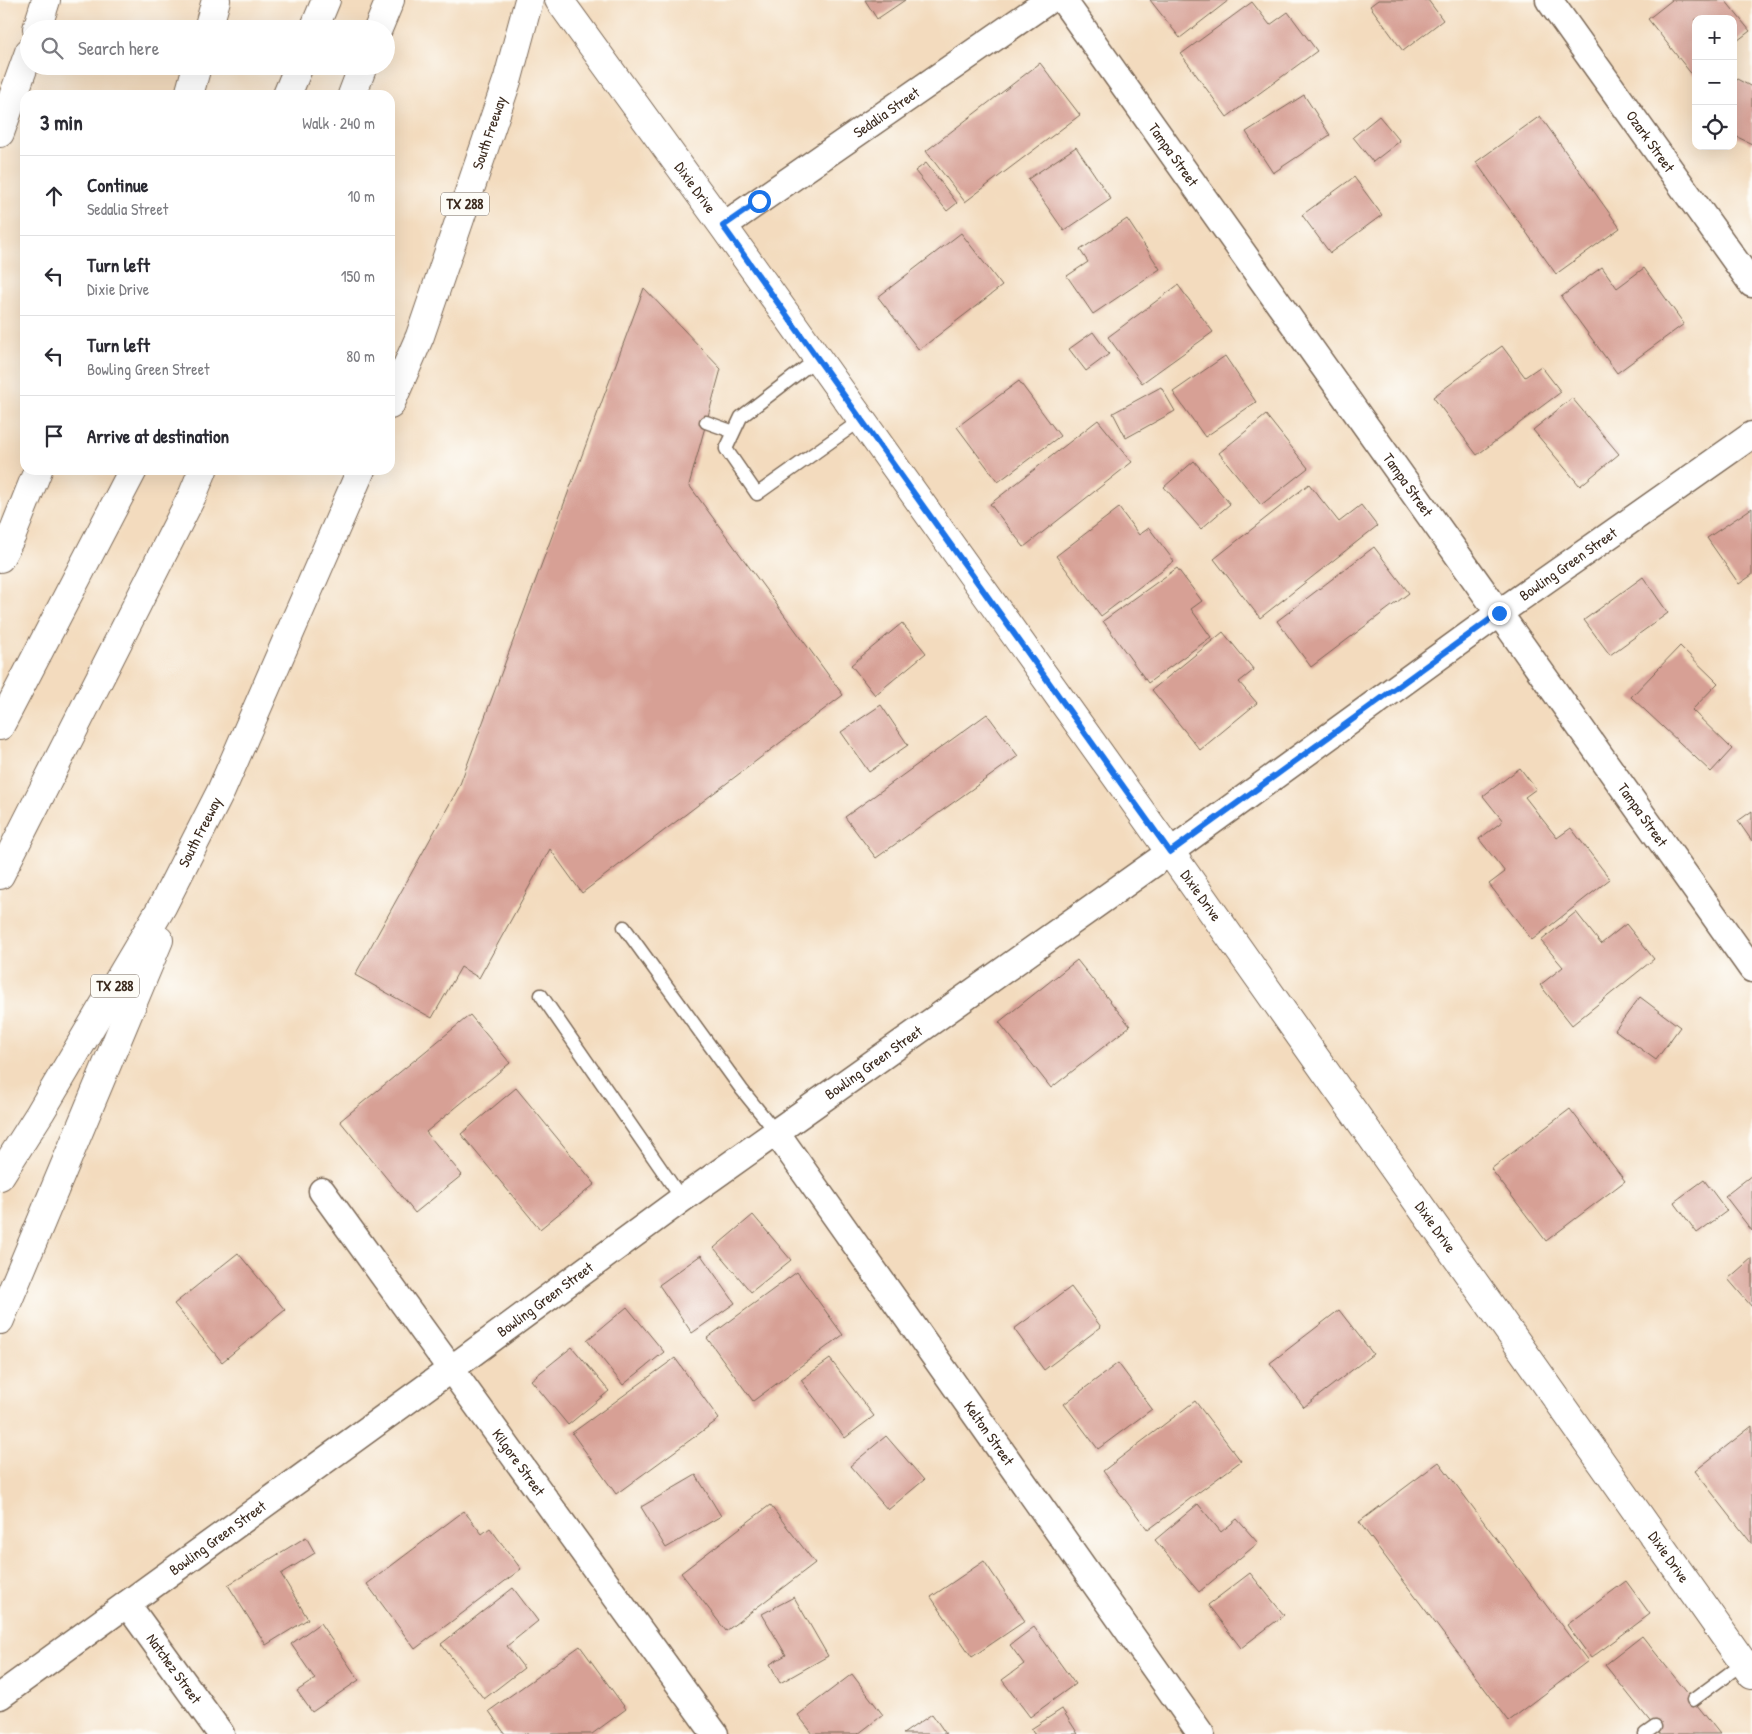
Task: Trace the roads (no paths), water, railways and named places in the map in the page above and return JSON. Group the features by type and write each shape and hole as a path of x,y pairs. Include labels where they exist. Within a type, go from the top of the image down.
{"main road":[{"path":"39,20 46,0"},
{"path":"210,20 216,0"},
{"path":"318,20 326,0"},
{"path":"382,20 390,0"},
{"name":"South Freeway","path":"395,394 420,336 508,78 529,0"},
{"name":"Dixie Drive","path":"559,0 818,358 1170,852 1748,1669"},
{"path":"0,133 21,75"},
{"path":"190,90 195,75"},
{"path":"289,90 295,75"},
{"path":"354,90 360,75"},
{"path":"4,548 36,475"},
{"path":"0,726 130,475"},
{"path":"0,874 201,475"},
{"name":"South Freeway","path":"0,1176 40,1113 163,905 221,791 359,475"},
{"path":"0,1320 221,791"}],"street":[{"name":"Sedalia Street","path":"723,226 1049,0"},
{"name":"Tampa Street","path":"1063,0 1752,969"},
{"name":"Ozark Street","path":"1549,0 1752,284"},
{"name":"Bowling Green Street","path":"0,1696 682,1199 1170,852 1499,613 1752,435"},
{"name":"Kelton Street","path":"776,1132 1201,1734"},
{"name":"Kilgore Street","path":"322,1191 715,1734"},
{"name":"Natchez Street","path":"127,1604 221,1734"}],"lane":[{"path":"818,358 741,417 726,449 757,494 862,420"},
{"path":"706,422 734,432"},
{"path":"624,927 742,1090 776,1132"},
{"path":"541,995 682,1199"},
{"path":"1693,1700 1748,1669"}]}
